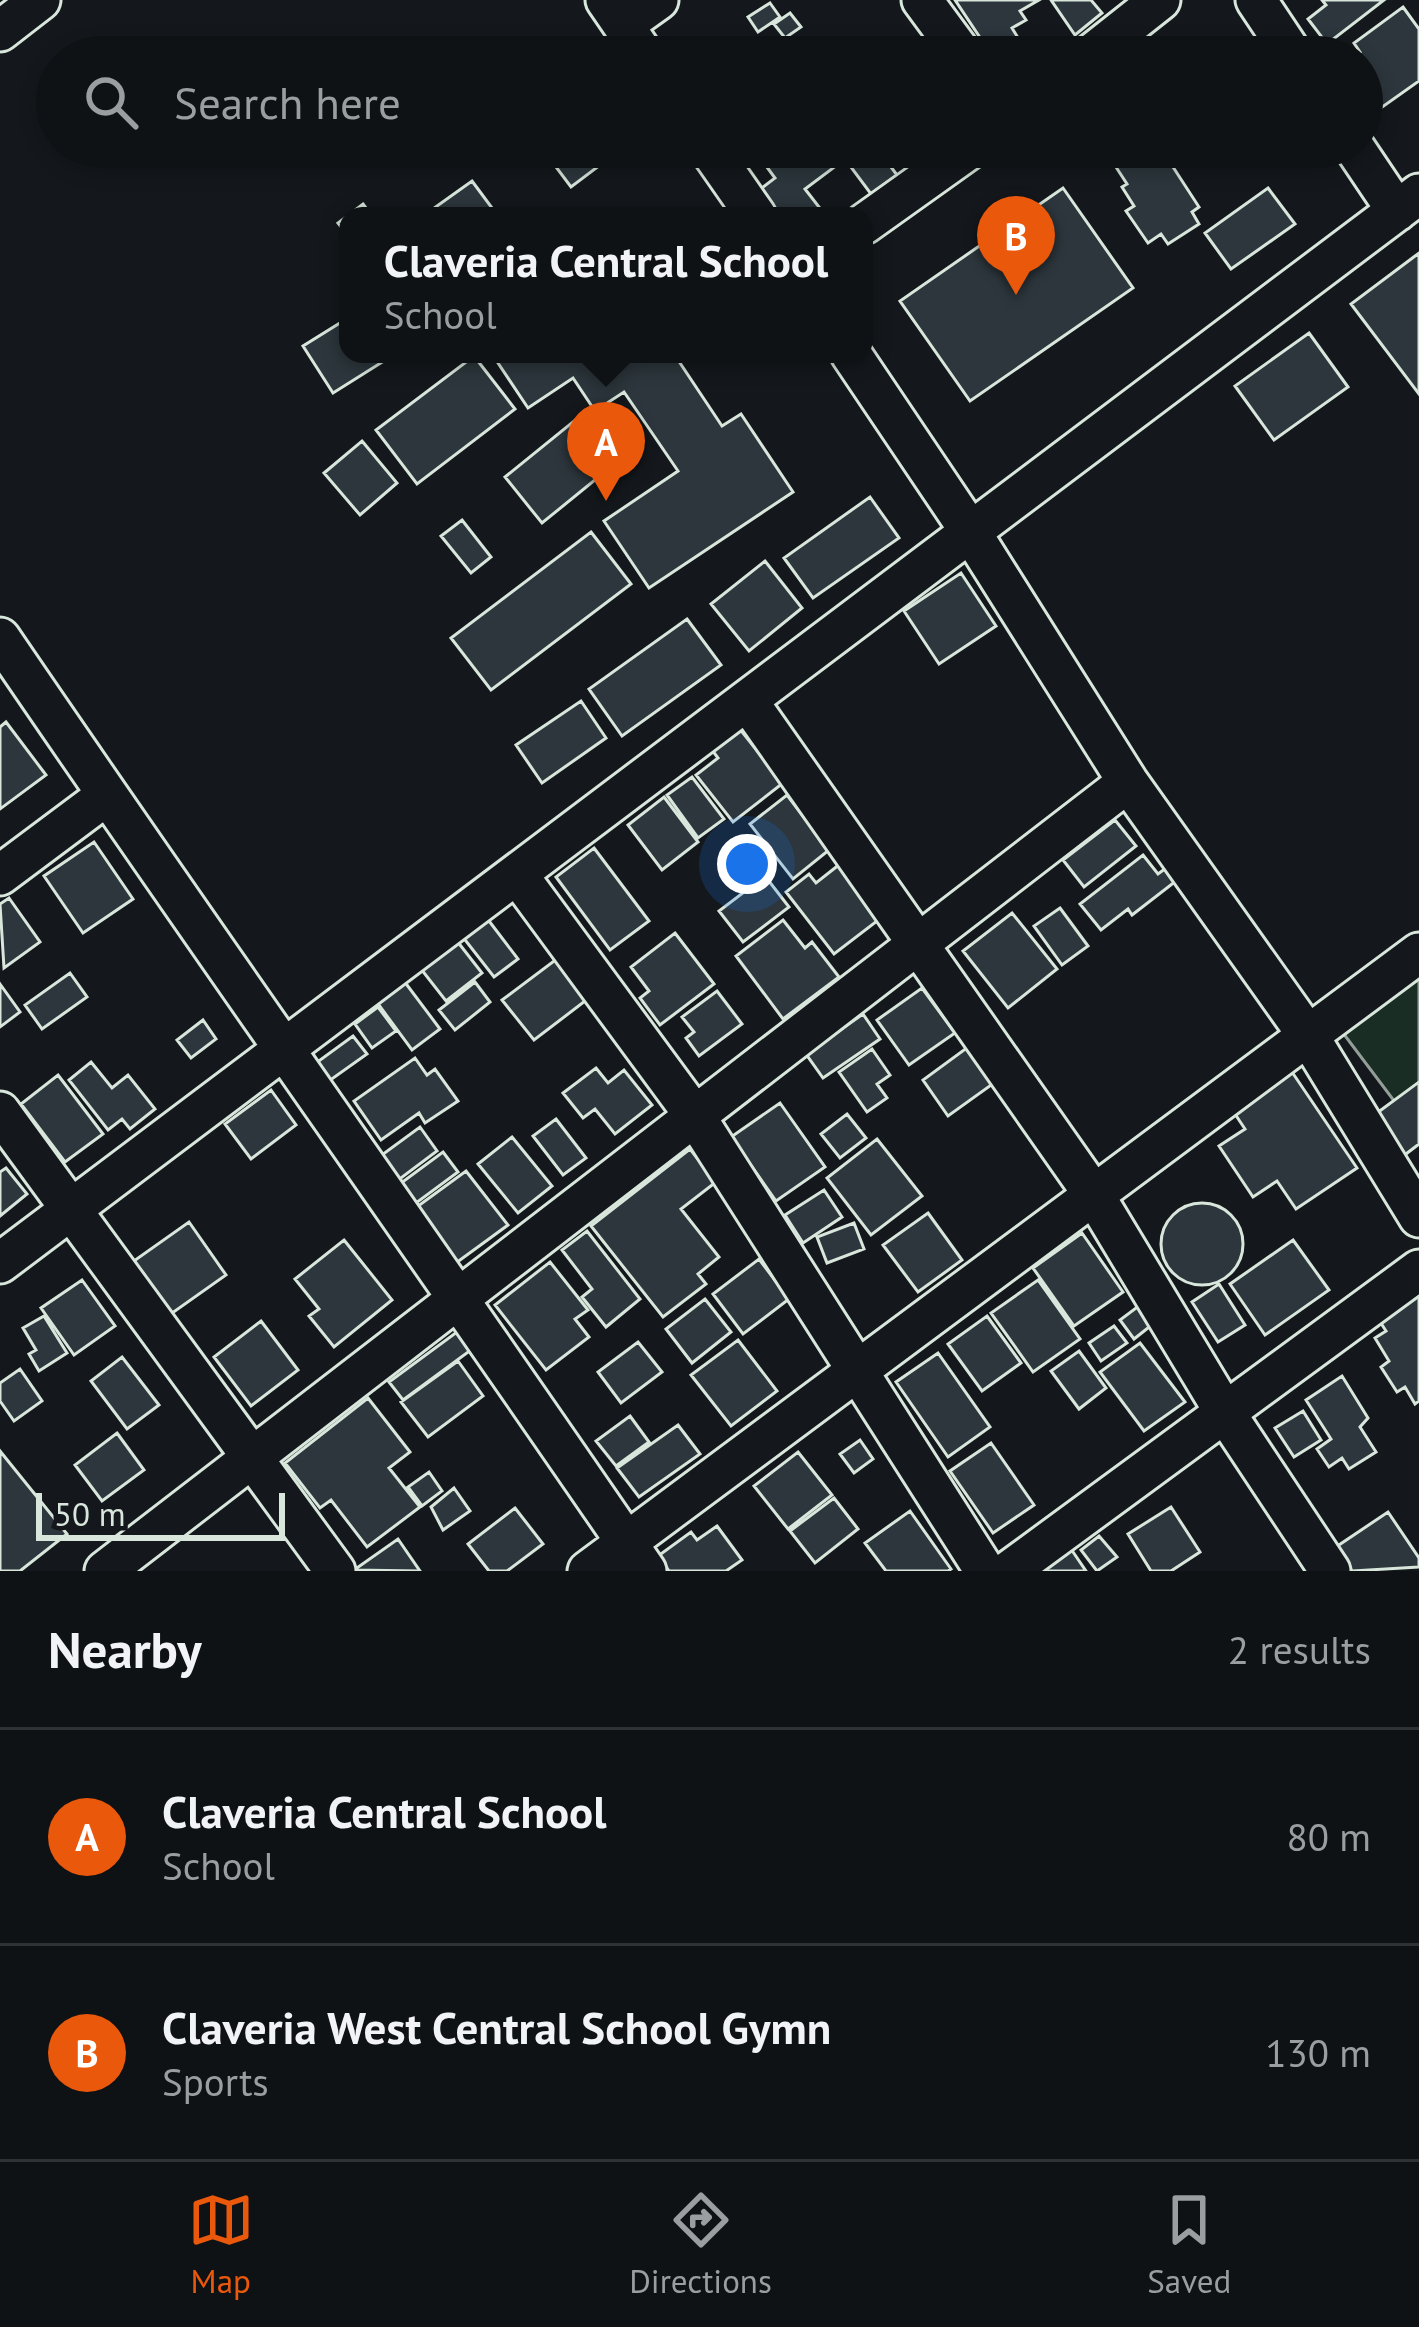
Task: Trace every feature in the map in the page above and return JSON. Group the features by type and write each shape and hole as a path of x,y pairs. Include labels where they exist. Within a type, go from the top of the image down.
{"street":[{"path":"0,31 40,0"},
{"path":"625,27 658,0"},
{"path":"922,0 949,36"},
{"path":"1115,36 1160,0"},
{"path":"1256,0 1280,36"},
{"path":"723,168 750,207"},
{"path":"873,218 943,168"},
{"path":"0,1263 1408,202 1375,168"},
{"path":"857,363 970,530 1128,782 1309,1037 1419,1217"},
{"path":"0,638 280,1051 460,1298 636,1556"},
{"path":"749,703 1094,1195 1224,1412 1330,1571"},
{"path":"105,1571 1128,782"},
{"path":"0,875 107,795"},
{"path":"517,874 695,1116 862,1370 985,1571"},
{"path":"588,1571 636,1556 862,1370 1419,952"},
{"path":"0,1112 335,1571"},
{"path":"1009,1571 1419,1270"}],"green space":[{"path":"1419,976 1419,1134 1343,1033"}],"building":[{"path":"955,0 1039,0 1020,11 1026,20 1012,28 1017,36 979,36"},
{"path":"1051,0 1091,0 1102,13 1075,35"},
{"path":"1322,0 1384,0 1337,36 1321,36 1308,19 1326,5"},
{"path":"770,3 780,17 758,32 748,17"},
{"path":"1403,7 1419,29 1419,81 1383,106 1383,36 1364,36"},
{"path":"790,13 801,27 783,36 774,24"},
{"path":"557,168 596,168 571,187"},
{"path":"768,168 833,168 805,189 819,207 770,207 758,191 775,178"},
{"path":"852,168 892,168 897,175 871,194"},
{"path":"1117,168 1174,168 1199,207 1192,212 1199,224 1168,244 1161,234 1148,243 1126,211 1134,206 1122,187 1127,184"},
{"path":"472,181 491,207 436,207"},
{"path":"1063,188 1133,288 970,401 900,301"},
{"path":"1268,188 1295,224 1231,269 1205,233"},
{"path":"1419,253 1419,394 1351,304"},
{"path":"339,324 339,363 381,363 333,393 303,346"},
{"path":"1309,333 1348,387 1274,440 1235,386"},
{"path":"465,363 479,363 515,409 417,484 376,430"},
{"path":"498,363 680,363 722,426 741,414 793,492 649,588 604,521 678,471 624,392 595,411 573,378 528,408"},
{"path":"579,417 617,462 542,523 505,477"},
{"path":"362,441 397,483 360,515 324,473"},
{"path":"870,497 899,538 813,598 784,558"},
{"path":"462,520 491,557 471,573 441,536"},
{"path":"591,532 631,584 491,690 451,638"},
{"path":"765,561 802,608 749,651 711,604"},
{"path":"961,573 996,626 939,664 904,611"},
{"path":"687,619 721,665 622,736 589,689"},
{"path":"581,701 606,738 542,783 516,745"},
{"path":"6,722 46,775 0,809 0,727"},
{"path":"739,728 783,783 733,822 696,775 718,758 712,750"},
{"path":"692,777 724,819 698,838 667,795"},
{"path":"787,795 829,850 793,879 750,824"},
{"path":"664,797 698,842 662,870 628,825"},
{"path":"1115,820 1136,846 1084,887 1063,860"},
{"path":"94,842 133,899 83,933 44,876"},
{"path":"594,848 649,921 610,950 556,877"},
{"path":"1143,855 1158,874 1166,868 1176,881 1132,915 1128,909 1101,930 1080,904"},
{"path":"840,864 881,918 834,954 786,892 809,874 816,883"},
{"path":"765,876 789,907 743,942 719,911"},
{"path":"9,898 40,942 4,968 0,904"},
{"path":"1060,908 1088,946 1062,965 1034,926"},
{"path":"1012,913 1057,969 1008,1008 963,951"},
{"path":"486,917 518,959 494,977 462,936"},
{"path":"783,920 805,948 812,942 839,977 783,1019 736,956"},
{"path":"675,933 714,984 660,1025 640,998 649,991 631,967"},
{"path":"457,941 482,973 446,1001 421,969"},
{"path":"558,958 589,998 534,1040 502,1000"},
{"path":"70,973 87,997 42,1029 25,1005"},
{"path":"401,977 440,1029 412,1050 373,997"},
{"path":"475,982 490,1002 455,1030 439,1010"},
{"path":"0,984 20,1012 0,1027"},
{"path":"922,988 955,1033 909,1065 877,1020"},
{"path":"717,991 742,1024 699,1056 686,1038 694,1032 682,1017"},
{"path":"378,1007 396,1031 372,1048 355,1024"},
{"path":"863,1014 880,1039 823,1078 806,1054"},
{"path":"203,1020 216,1039 191,1058 177,1040"},
{"path":"353,1036 367,1054 329,1081 316,1063"},
{"path":"968,1047 994,1083 948,1116 923,1080"},
{"path":"872,1049 890,1075 877,1084 887,1098 867,1112 839,1072"},
{"path":"415,1058 427,1075 435,1069 458,1101 425,1123 419,1113 381,1140 354,1101"},
{"path":"91,1062 112,1088 128,1075 155,1109 130,1129 122,1119 108,1130 69,1080"},
{"path":"596,1068 608,1083 624,1070 652,1105 615,1134 595,1109 583,1118 563,1093"},
{"path":"1292,1072 1357,1168 1296,1209 1277,1181 1253,1197 1219,1146 1245,1129 1233,1111"},
{"path":"58,1075 103,1134 65,1162 21,1104"},
{"path":"1419,1082 1419,1144 1402,1157 1377,1113"},
{"path":"271,1090 296,1125 251,1159 225,1124"},
{"path":"780,1103 825,1167 776,1201 731,1137"},
{"path":"847,1114 866,1138 840,1158 821,1134"},
{"path":"556,1119 586,1158 563,1175 533,1136"},
{"path":"420,1127 437,1151 393,1184 375,1160"},
{"path":"512,1137 552,1186 518,1213 478,1164"},
{"path":"877,1139 922,1196 871,1235 827,1178"},
{"path":"690,1149 716,1182 681,1209 719,1257 698,1274 706,1284 663,1317 591,1226"},
{"path":"443,1152 458,1172 412,1206 397,1186"},
{"path":"6,1168 27,1194 0,1216 0,1172"},
{"path":"466,1171 508,1225 456,1263 414,1209"},
{"path":"824,1190 842,1217 803,1243 785,1215"},
{"path":"1202,1203 1231,1215 1243,1244 1231,1273 1202,1285 1173,1273 1161,1244 1173,1215"},
{"path":"928,1213 962,1260 918,1292 883,1245"},
{"path":"189,1222 226,1275 168,1316 131,1263"},
{"path":"854,1223 864,1249 827,1263 817,1237"},
{"path":"587,1231 640,1299 606,1327 582,1297 592,1289 562,1250"},
{"path":"1082,1233 1123,1292 1074,1326 1033,1268"},
{"path":"344,1240 392,1300 334,1347 309,1316 319,1309 295,1279"},
{"path":"1293,1240 1329,1290 1265,1335 1230,1284"},
{"path":"759,1259 789,1299 743,1334 713,1294"},
{"path":"550,1262 588,1310 575,1319 589,1337 546,1370 495,1305"},
{"path":"82,1280 115,1326 74,1355 41,1308"},
{"path":"1038,1280 1080,1339 1033,1372 991,1313"},
{"path":"1219,1284 1245,1325 1218,1342 1192,1302"},
{"path":"1419,1291 1419,1401 1415,1404 1405,1387 1397,1392 1381,1367 1389,1361 1375,1338 1386,1331 1377,1317"},
{"path":"705,1299 731,1332 692,1363 666,1329"},
{"path":"1144,1302 1158,1320 1134,1339 1120,1320"},
{"path":"44,1316 67,1353 39,1371 29,1354 36,1350 23,1328"},
{"path":"987,1316 1021,1363 982,1391 948,1344"},
{"path":"261,1321 298,1370 251,1406 214,1357"},
{"path":"1114,1326 1127,1343 1101,1361 1089,1343"},
{"path":"461,1329 475,1347 403,1400 389,1382"},
{"path":"738,1340 777,1391 731,1426 691,1375"},
{"path":"638,1342 662,1372 621,1403 598,1372"},
{"path":"1140,1343 1185,1402 1144,1431 1100,1372"},
{"path":"1079,1351 1106,1388 1079,1409 1051,1371"},
{"path":"938,1353 990,1427 948,1457 896,1382"},
{"path":"122,1357 159,1405 127,1429 91,1381"},
{"path":"458,1361 483,1396 428,1437 401,1402"},
{"path":"20,1369 42,1401 14,1421 0,1401 0,1383"},
{"path":"1342,1376 1368,1418 1360,1427 1376,1452 1349,1469 1342,1458 1329,1467 1317,1449 1331,1439 1306,1400"},
{"path":"368,1398 410,1452 389,1468 420,1507 367,1547 331,1500 320,1508 285,1463"},
{"path":"1303,1411 1321,1440 1294,1457 1275,1428"},
{"path":"630,1416 649,1442 616,1466 596,1441"},
{"path":"678,1425 700,1454 639,1497 617,1468"},
{"path":"117,1433 144,1470 102,1501 75,1465"},
{"path":"860,1440 873,1459 854,1473 840,1454"},
{"path":"991,1443 1034,1505 993,1533 950,1471"},
{"path":"0,1451 67,1534 20,1571 0,1571"},
{"path":"798,1452 832,1495 788,1529 754,1486"},
{"path":"429,1472 442,1491 422,1506 408,1487"},
{"path":"454,1488 470,1511 443,1530 431,1507"},
{"path":"834,1498 858,1529 815,1563 790,1531"},
{"path":"1171,1507 1200,1552 1171,1571 1151,1571 1128,1534"},
{"path":"515,1508 543,1544 507,1571 489,1571 468,1544"},
{"path":"910,1511 951,1569 886,1571 865,1543"},
{"path":"1388,1512 1419,1558 1419,1567 1352,1571 1336,1547"},
{"path":"717,1526 742,1560 726,1571 669,1571 658,1556 691,1532 697,1540"},
{"path":"1099,1536 1117,1557 1097,1571 1081,1550"},
{"path":"398,1539 420,1571 354,1570"},
{"path":"1071,1549 1086,1571 1038,1571"}],"place":[{"name":"Claveria West Central School Gymn","path":"1016,295"},
{"name":"Claveria Central School","path":"606,501"}]}
